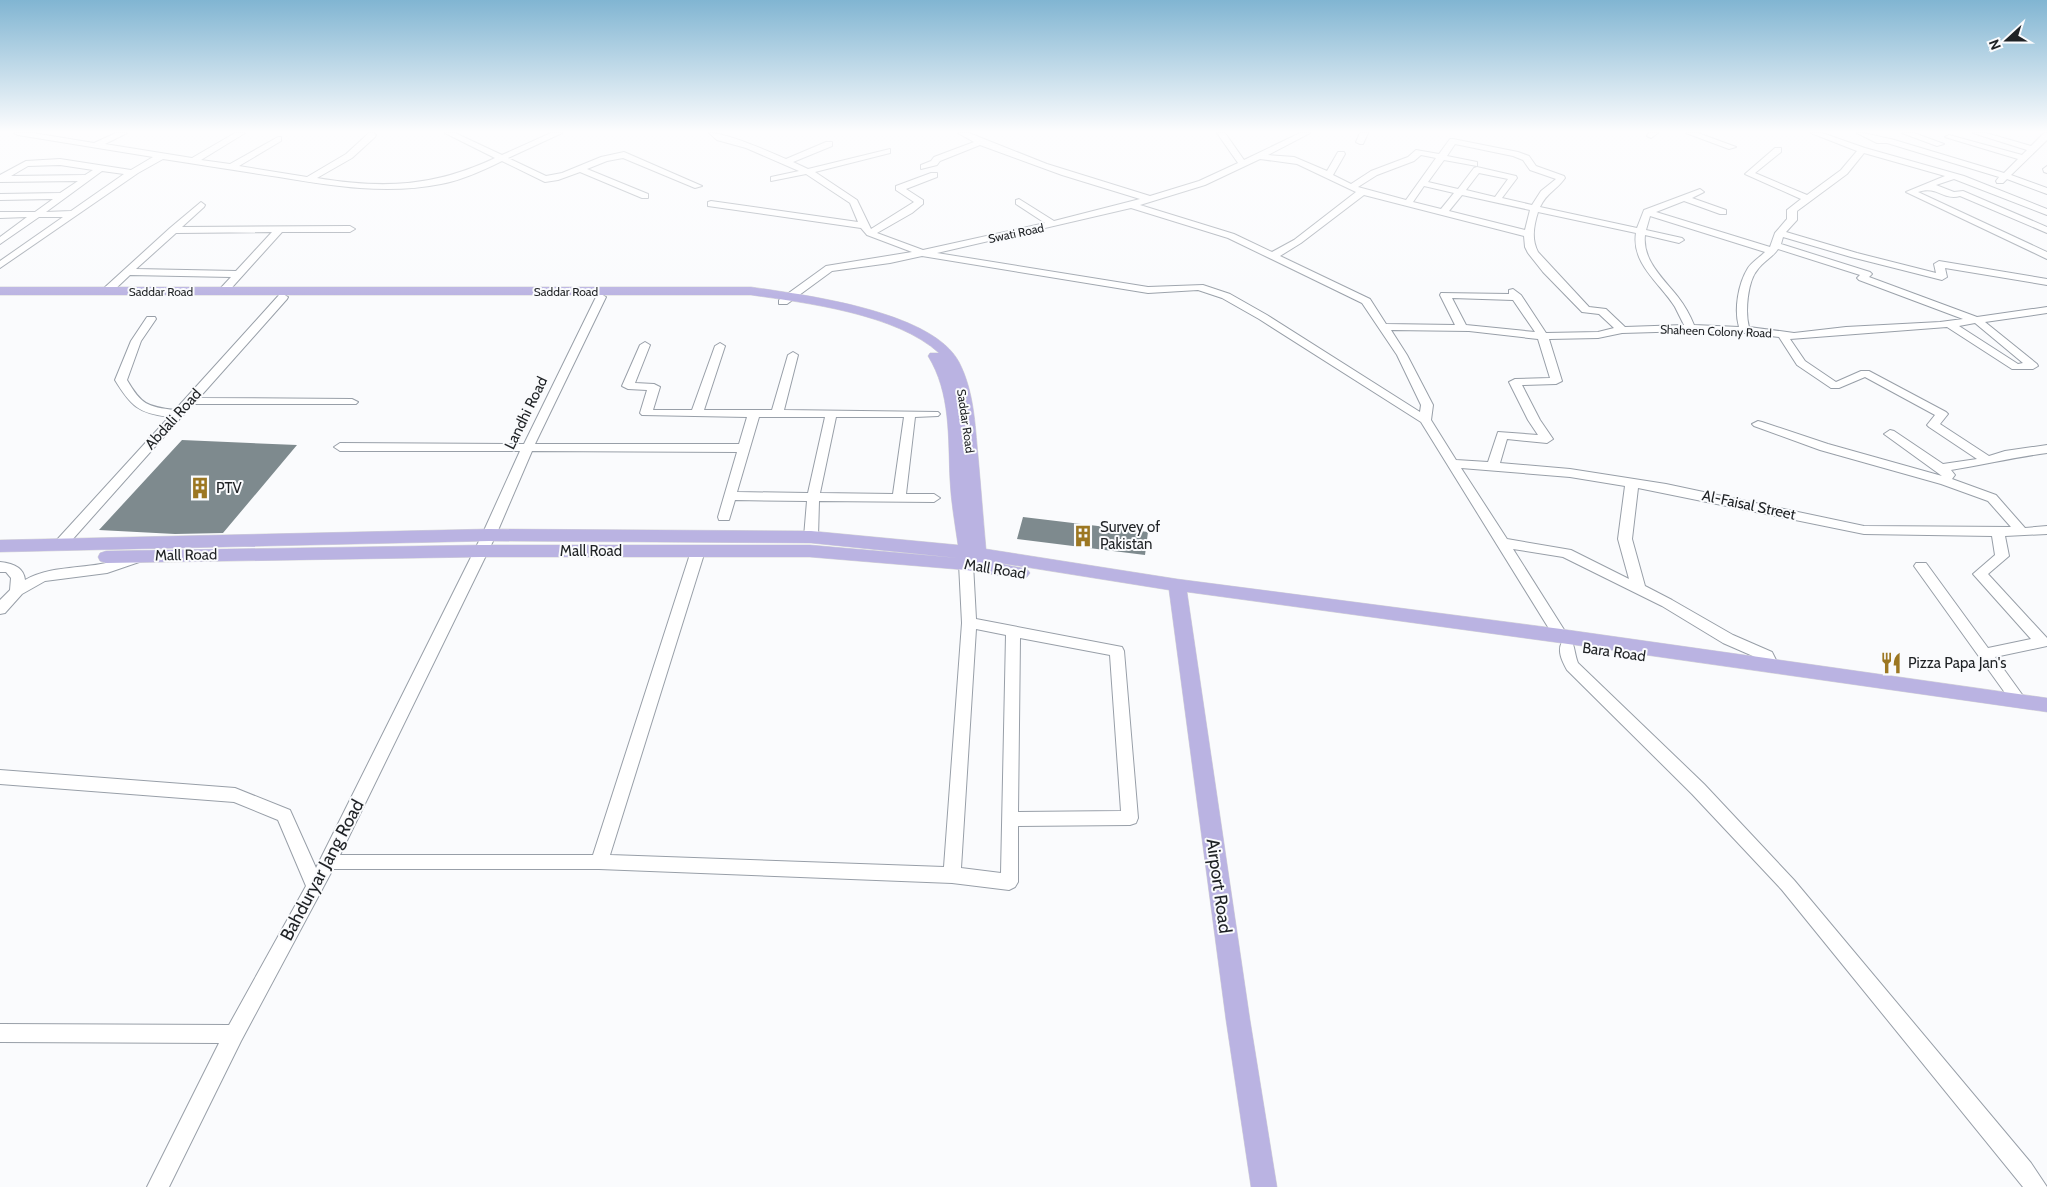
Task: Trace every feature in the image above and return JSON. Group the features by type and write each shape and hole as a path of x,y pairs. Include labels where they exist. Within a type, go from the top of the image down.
{"main road":[{"name":"Saddar Road","path":"0,291 103,294 602,294 786,300 906,334 936,358 943,370 952,405 959,496 969,523"},
{"name":"Saddar Road","path":"0,297 223,291 285,294"},
{"path":"933,548 969,523"},
{"path":"969,523 1002,558"},
{"path":"969,523 973,559 1002,558 1178,591"},
{"name":"Mall Road","path":"0,546 489,535 811,537 933,548 973,559"},
{"name":"Mall Road","path":"0,558 481,551 810,551 973,559 1178,591"},
{"name":"Bara Road","path":"1178,591 1531,644 1564,641 1929,692 2047,713"},
{"name":"Airport Road","path":"1178,591 1238,1020 1264,1187"},
{"path":"1564,641 1772,666 1929,692 2047,704"}],"street":[{"path":"0,241 72,188"},
{"path":"0,265 110,188"},
{"path":"627,188 645,196"},
{"path":"834,188 854,202 867,229"},
{"path":"867,229 910,212 920,202 900,188"},
{"path":"1112,188 1149,199"},
{"name":"Swati Road","path":"786,300 829,268 890,260 1053,224 1130,205 1184,188"},
{"path":"1352,188 1528,234"},
{"path":"1408,203 1417,188"},
{"path":"1444,188 1679,240"},
{"path":"1444,212 1463,188"},
{"path":"1496,201 1505,188"},
{"path":"1551,188 1543,193 1535,209 1528,234 1530,249 1586,310 1602,312 1622,330"},
{"path":"1784,188 1807,198"},
{"path":"1745,330 1741,317 1744,292 1752,269 1774,248 1780,232 1792,220 1792,210 1821,188"},
{"path":"1921,188 1910,192 2047,256"},
{"path":"1936,188 1954,195 1960,193 2047,230"},
{"path":"1990,188 2047,212"},
{"path":"1274,255 1294,246 1340,205 1363,192"},
{"path":"1647,212 1700,192"},
{"path":"0,197 61,196"},
{"path":"1684,198 1723,212"},
{"path":"1019,202 1053,224"},
{"path":"711,204 867,229 922,253 1148,290 1199,287 1226,296 1263,317 1425,420 1564,641 1572,666 1698,789 1788,885 2024,1170 2036,1187"},
{"path":"103,294 201,205"},
{"path":"1130,205 1231,236 1274,255 1366,301 1402,355 1427,405 1425,420"},
{"path":"1647,212 1641,231 1640,246 1654,275 1680,307 1690,328"},
{"path":"1647,212 1867,274 1862,278 1977,320 2034,366 2016,367 1949,324"},
{"path":"0,215 74,214"},
{"path":"174,230 350,229"},
{"path":"223,291 280,230"},
{"path":"1780,232 1854,255 1942,277 1939,264 2047,282"},
{"path":"127,272 239,274"},
{"name":"Abdali Road","path":"60,546 285,294"},
{"name":"Landhi Road","path":"481,551 527,448 602,294"},
{"path":"1462,328 1445,296 1515,294 1543,336 1556,381 1515,382 1534,420 1547,439 1502,435 1493,467"},
{"name":"Shaheen Colony Road","path":"1384,327 1462,328 1543,336 1598,334 1622,330 1690,328 1745,330 1794,336 1846,330 1949,324 2047,310"},
{"path":"151,319 136,341 121,380 133,402 148,411 177,414"},
{"path":"1782,334 1802,363 1835,386 1865,373 1942,414 1933,425 1988,461"},
{"path":"645,345 628,386 654,387 646,413 934,414"},
{"path":"697,413 720,346"},
{"path":"778,413 793,354"},
{"path":"189,401 352,402"},
{"path":"724,517 754,413"},
{"path":"811,537 813,497 831,414"},
{"path":"900,498 910,414"},
{"path":"1758,424 1824,447 1945,481 1992,498 2022,532"},
{"path":"1890,434 1941,468 1949,475 1945,481"},
{"path":"340,447 744,448"},
{"path":"1941,468 1988,461 2005,455 2047,449"},
{"name":"Al-Faisal Street","path":"1452,463 1570,473 1666,488 1864,530 1998,532 2047,530"},
{"path":"1632,483 1625,539 1639,589"},
{"path":"730,496 934,498"},
{"path":"1985,654 2042,642 1980,574 2002,556 1998,532"},
{"path":"1502,543 1566,553 1593,568 1639,589 1728,639 1767,656 1772,666"},
{"name":"Bahduryar Jang Road","path":"158,1187 234,1034 328,862 481,551"},
{"path":"599,862 698,551"},
{"path":"0,609 17,591 41,578 66,572 107,568 142,556"},
{"path":"952,876 973,559"},
{"path":"1921,566 2018,700"},
{"path":"0,567 10,568 18,577 17,591"},
{"path":"969,623 1117,651 1130,818 1010,819"},
{"path":"328,862 599,862 952,876 1009,882 1013,631"},
{"path":"0,778 235,795 284,815 315,887"},
{"path":"0,1033 234,1034"}],"building":[{"name":"PTV","path":"182,440 297,445 223,533 175,534 99,530"},
{"name":"Survey of Pakistan","path":"1023,517 1148,532 1145,555 1017,539"}],"place":[{"name":"PTV","path":"200,488"},
{"name":"Survey of Pakistan","path":"1083,536"},
{"name":"Pizza Papa Jan's","path":"1891,663"}]}
